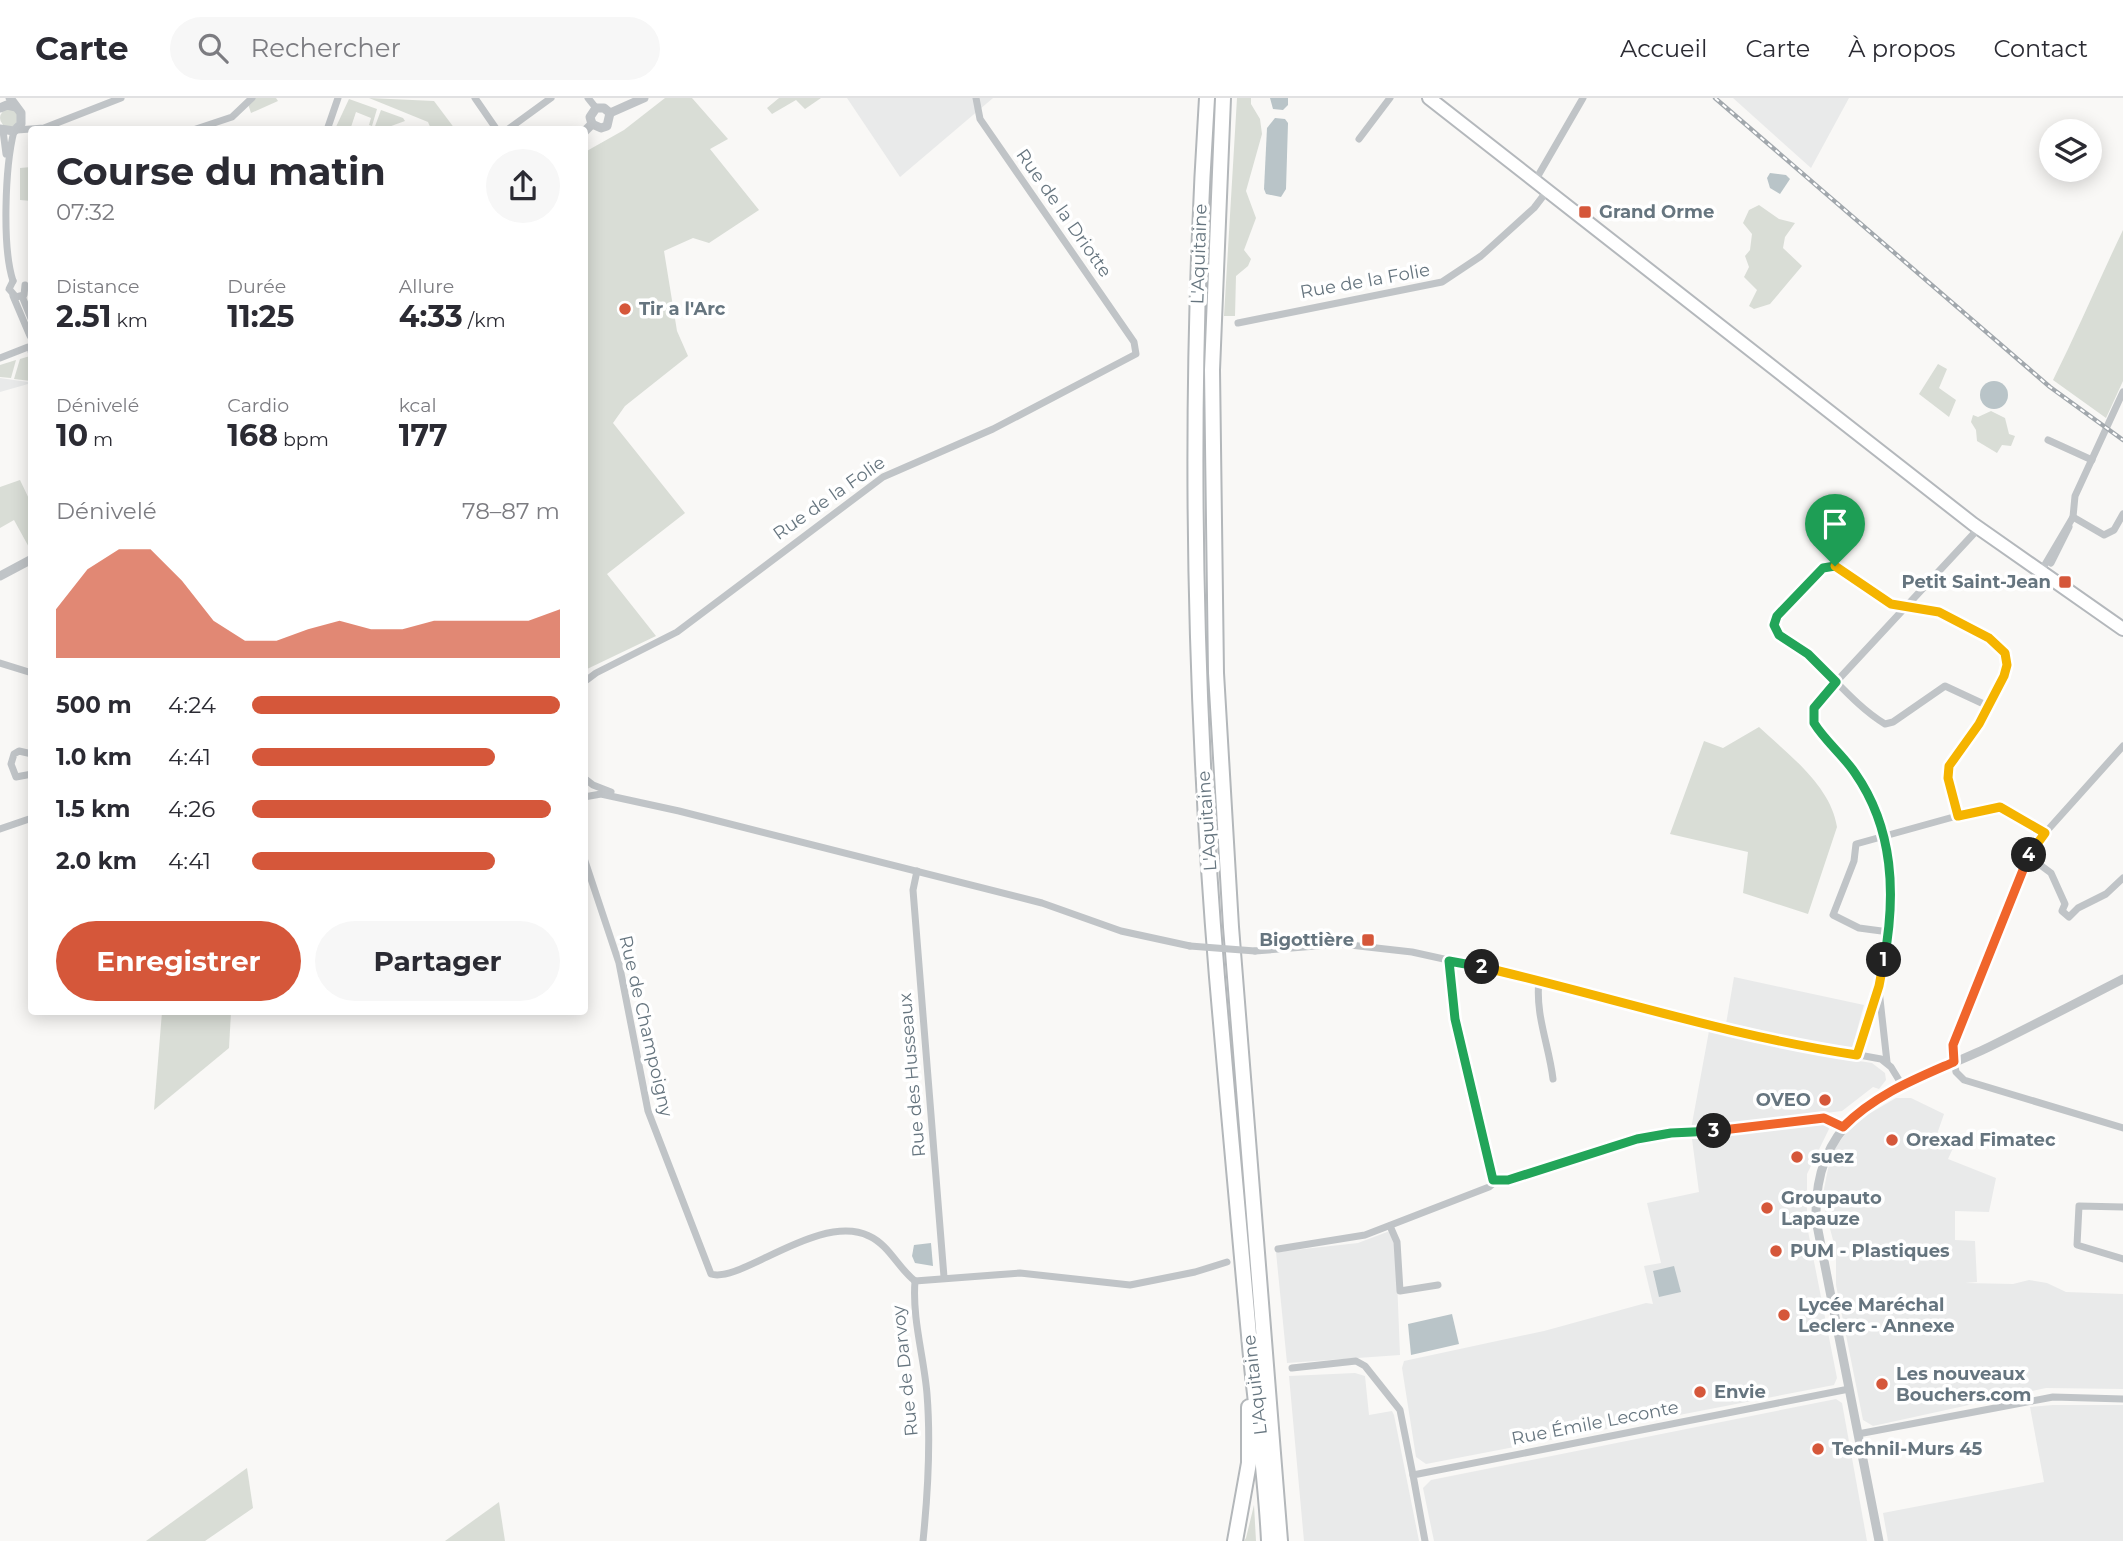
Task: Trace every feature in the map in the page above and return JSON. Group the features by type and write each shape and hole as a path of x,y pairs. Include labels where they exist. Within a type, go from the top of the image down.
{"highway":[{"name":"L'Aquitaine","path":"1207,98 1200,211 1195,408 1198,673 1217,978 1269,1541"},
{"name":"L'Aquitaine","path":"1223,98 1212,357 1215,660 1230,914 1276,1453 1280,1541"},
{"path":"1236,1541 1249,1463 1250,1350"}],"main road":[{"path":"1429,98 1979,528 2123,629"}],"street":[{"path":"0,108 3,98"},
{"path":"10,98 22,116 33,125 50,125 121,98"},
{"path":"204,126 232,117 252,98"},
{"path":"328,126 338,98"},
{"path":"475,98 494,126"},
{"path":"512,126 551,98"},
{"path":"588,98 596,108"},
{"path":"610,113 644,98"},
{"name":"Rue de la Driotte","path":"976,98 980,120 1134,342"},
{"path":"1359,139 1390,98"},
{"path":"1535,181 1583,98"},
{"path":"0,108 7,105 16,107"},
{"path":"596,108 604,108 610,113"},
{"path":"592,124 591,114 596,108"},
{"path":"592,124 601,128 607,126 610,113"},
{"path":"22,116 15,130 8,166 8,260 13,281 9,289 17,296 28,314"},
{"path":"588,128 592,124"},
{"path":"8,166 1,130 28,129"},
{"name":"Rue de la Folie","path":"1238,323 1296,309 1442,282 1481,257 1534,208 1547,191"},
{"path":"13,281 19,280 28,284 17,296"},
{"path":"17,296 28,327"},
{"name":"Rue de la Folie","path":"588,678 658,643 698,617 873,482 894,470 1002,424 1131,358 1136,351 1134,342"},
{"path":"0,358 28,351"},
{"path":"2042,574 2071,520 2075,496 2123,392"},
{"path":"2048,440 2092,460"},
{"path":"2071,520 2104,535 2114,530 2123,514"},
{"path":"1857,1055 1879,986 1889,932 1891,887 1883,835 1874,808 1856,774 1814,723 1814,708 1979,528"},
{"path":"0,576 28,561"},
{"path":"1958,816 1948,778 1949,766 1988,706 2005,672 2007,660 2001,648 1939,612 1891,604 1830,565 1823,568 1777,616 1774,625 1779,635 1808,654 1885,724 1893,722 1945,686 1988,706"},
{"path":"0,663 28,672"},
{"path":"2122,748 2045,833 2028,856 1953,1045 1954,1062 1959,1076 1971,1083 2123,1128"},
{"path":"28,753 19,751 14,754 11,764 16,777 28,775"},
{"path":"590,792 679,811 1042,902 1140,937 1190,946 1255,951 1358,944 1539,980 1733,1032 1887,1062"},
{"path":"1889,932 1859,928 1833,915 1854,861 1854,846 1883,835 2000,807 2045,833"},
{"path":"0,829 28,819"},
{"path":"2028,856 2051,873 2065,904 2062,912 2066,916 2073,916 2078,908 2106,894 2123,878"},
{"name":"Rue de Champoigny","path":"588,870 619,963 648,1111 710,1274 725,1274 806,1239 850,1232 866,1235 878,1242 915,1281"},
{"name":"Rue des Husseaux","path":"917,871 913,890 944,1277"},
{"path":"2065,904 2078,908"},
{"path":"1449,961 1453,1010 1465,1067 1489,1172 1496,1181"},
{"path":"1879,1541 1818,1230 1816,1202 1824,1161 1843,1127 1868,1104 2123,979"},
{"path":"1539,980 1539,1019 1548,1042 1553,1079"},
{"path":"1879,986 1887,1062 1902,1085"},
{"path":"1278,1249 1342,1241 1390,1226 1489,1187 1496,1181 1508,1180 1630,1140 1661,1134 1722,1131 1824,1118 1843,1127"},
{"path":"2123,1208 2079,1206 2077,1245 2123,1259"},
{"path":"1390,1226 1397,1242 1400,1290 1438,1285"},
{"path":"915,1281 944,1277 1038,1274 1096,1284 1130,1285 1195,1272 1227,1262"},
{"name":"Rue de Darvoy","path":"915,1281 914,1302 927,1394 929,1482 923,1541"},
{"path":"1292,1368 1356,1361 1365,1366 1400,1410 1425,1541"},
{"name":"Rue Émile Leconte","path":"1413,1475 1849,1389"},
{"path":"1858,1434 2053,1397 2123,1399"}],"shaded area":[{"path":"254,98 276,98 278,101 251,113 248,104"},
{"path":"369,98 434,101 453,126 430,126 428,122"},
{"path":"665,98 692,98 728,139 710,149 759,210 709,243 693,238 664,251 677,331 688,356 625,406 613,423 685,513 607,574 656,636 588,669 588,150 624,130"},
{"path":"779,98 821,98 805,109 796,100 772,114 767,108"},
{"path":"847,98 993,98 900,177"},
{"path":"1237,98 1251,98 1251,104 1260,119 1262,134 1246,191 1256,218 1244,250 1251,259 1248,266 1236,276 1235,316 1224,316"},
{"path":"1270,98 1288,98 1288,105 1283,110 1273,109"},
{"path":"1733,98 1849,98 1811,168"},
{"path":"349,99 377,109 372,126 369,125 371,118 356,112 351,126 336,126"},
{"path":"9,109 15,112 18,118 15,124 9,127 3,124 0,118 3,112"},
{"path":"381,110 405,121 391,126 375,126"},
{"path":"1275,118 1285,119 1288,123 1286,189 1281,197 1266,194 1264,189 1267,128"},
{"path":"28,167 28,201 20,200 20,168"},
{"path":"1770,173 1786,175 1790,179 1780,194 1770,188 1767,178"},
{"path":"1759,205 1779,219 1795,223 1785,237 1783,248 1802,266 1770,304 1754,309 1749,306 1757,290 1744,277 1749,267 1745,256 1750,250 1752,234 1743,223 1749,210"},
{"path":"2123,230 2123,381 2106,418 2053,380"},
{"path":"28,357 28,381 14,379 20,359"},
{"path":"16,360 11,378 0,377 0,365"},
{"path":"1938,364 1947,369 1939,388 1956,400 1949,417 1919,394"},
{"path":"0,378 28,382 28,384 0,392"},
{"path":"1994,381 2004,385 2008,395 2004,405 1994,409 1984,405 1980,395 1984,385"},
{"path":"1991,411 2005,418 2009,434 2015,436 2011,446 2002,445 1997,453 1977,441 1976,430 1971,422 1973,415 1978,417"},
{"path":"20,480 28,497 28,546 14,520 0,528 0,487"},
{"path":"1759,727 1817,784 1833,812 1837,827 1808,914 1743,893 1748,852 1670,834 1704,741 1723,748"},
{"path":"1734,977 1864,1005 1851,1052 1726,1024"},
{"path":"162,1015 231,1015 229,1048 154,1110"},
{"path":"1709,1031 1819,1055 1872,1063 1885,1073 1886,1080 1879,1089 1873,1087 1842,1111 1691,1129"},
{"path":"1896,1098 1911,1098 1944,1114 1936,1137 1953,1148 1948,1159 1996,1178 1989,1212 1955,1211 1955,1240 1975,1241 1977,1282 1965,1283 2013,1284 2029,1280 2047,1283 2066,1292 2123,1294 2123,1389 2046,1388 1873,1426 1863,1420 1836,1285 1836,1251 1822,1199 1831,1154 1845,1134 1867,1115"},
{"path":"1828,1124 1829,1129 1807,1174 1807,1226 1837,1378 1834,1385 1426,1464 1416,1457 1402,1368 1404,1361 1544,1331 1646,1303 1653,1304 1644,1266 1661,1263 1647,1203 1699,1192 1692,1139"},
{"path":"1395,1229 1400,1355 1287,1363 1276,1252 1358,1243"},
{"path":"931,1243 933,1266 915,1263 912,1256 914,1245"},
{"path":"1674,1266 1681,1292 1659,1297 1653,1271"},
{"path":"1452,1314 1459,1344 1411,1355 1408,1324"},
{"path":"1355,1373 1365,1376 1369,1415 1392,1411 1394,1415 1419,1541 1304,1541 1289,1376"},
{"path":"1836,1399 1842,1403 1867,1541 1434,1541 1423,1488 1431,1480"},
{"path":"2123,1405 2123,1541 1888,1541 1883,1513 2044,1482 2030,1407"},
{"path":"247,1468 253,1508 205,1541 146,1541"},
{"path":"499,1502 505,1541 445,1541"},
{"path":"1254,1505 1256,1541 1244,1541 1246,1538"}],"railway":[{"path":"1715,98 2050,387 2123,440"}],"place":[{"name":"Grand Orme","path":"1585,212"},
{"name":"Tir a l'Arc","path":"625,309"},
{"name":"Petit Saint-Jean","path":"2065,582"},
{"name":"Bigottière","path":"1368,940"},
{"name":"OVEO","path":"1825,1100"},
{"name":"Orexad Fimatec","path":"1892,1140"},
{"name":"suez","path":"1797,1157"},
{"name":"Groupauto Lapauze","path":"1767,1208"},
{"name":"PUM - Plastiques","path":"1776,1251"},
{"name":"Lycée Maréchal Leclerc - Annexe","path":"1784,1315"},
{"name":"Les nouveaux Bouchers.com","path":"1882,1384"},
{"name":"Envie","path":"1700,1392"},
{"name":"TechniI-Murs 45","path":"1818,1449"}],"route":[{"path":"1835,566 1891,604 1939,612 1989,638 2001,648 2007,660 2004,676 1979,724 1949,766 1948,778 1958,816 1993,806 2000,807 2045,833 2028,856 2023,868 1953,1045 1954,1062 1887,1092 1862,1108 1843,1127 1832,1119 1824,1118 1722,1131 1661,1134 1630,1140 1508,1180 1493,1180 1455,1019 1449,961 1574,988 1733,1032 1857,1055 1879,986 1889,932 1892,905 1887,849 1879,820 1863,785 1846,760 1814,723 1814,708 1836,682 1808,654 1779,635 1774,625 1777,616 1823,568 1835,566"}]}
